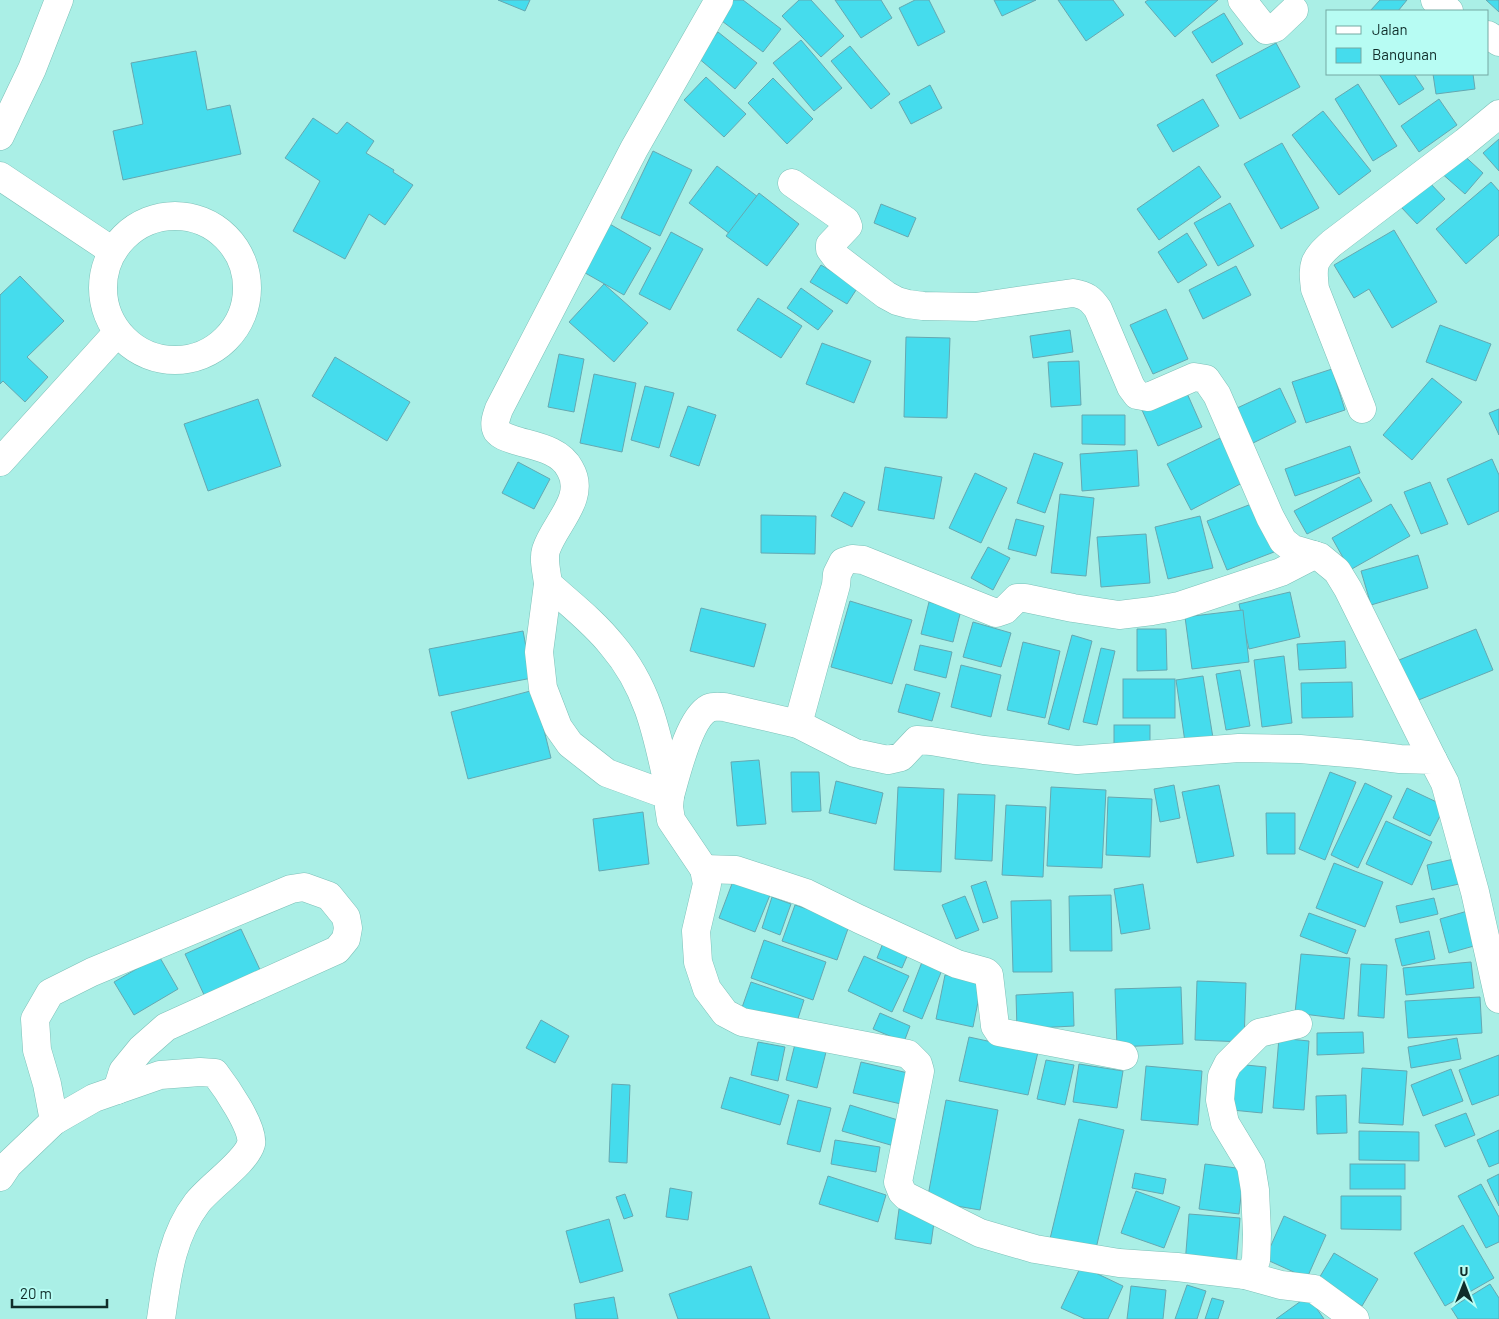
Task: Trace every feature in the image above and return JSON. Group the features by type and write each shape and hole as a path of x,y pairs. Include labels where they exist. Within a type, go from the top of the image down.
{"street":[{"path":"0,136 32,69 59,0"},
{"path":"670,796 607,773 570,744 558,727 543,688 539,652 548,584 545,555 547,547 570,506 575,487 574,478 570,468 562,458 550,451 506,437 498,432 495,419 634,148 719,0"},
{"path":"1242,0 1266,30 1275,28 1294,10"},
{"path":"1435,0 1448,10"},
{"path":"1362,409 1314,289 1314,262 1322,251 1499,114"},
{"path":"0,176 111,250"},
{"path":"792,183 846,221 848,226 830,245 830,249 836,257 897,301 923,306 976,307 1073,293 1083,295 1091,299 1098,309 1131,387 1137,396 1148,396 1194,377 1206,379 1217,396 1270,517 1283,540 1293,550 1320,557 1337,571 1348,589 1445,783 1475,892 1499,999"},
{"path":"174,214 210,223 237,248 249,283 242,320 218,348 183,361 146,356 117,334 101,293 111,250 138,224 174,214"},
{"path":"0,462 117,334"},
{"path":"798,724 838,574 843,562 852,559 863,560 996,613 1005,610 1017,598 1025,598 1119,615 1152,612 1179,606 1281,572 1314,555"},
{"path":"548,584 612,644 628,665 641,688 657,731 670,796"},
{"path":"1355,1319 1314,1289 1281,1285 1245,1275 1119,1262 1035,1249 980,1233 906,1196 898,1182 920,1071 918,1064 908,1054 742,1022 725,1014 707,989 698,962 696,932 707,884 704,869 671,820 670,796 692,728 700,716 708,709 715,707 724,707 798,724 856,753 888,760 901,757 917,740 984,750 1077,760 1239,748 1300,749 1400,759 1433,760"},
{"path":"704,869 736,870 806,893 957,964 986,972 989,975 995,1026 999,1032 1124,1056"},
{"path":"54,1121 47,1084 37,1050 35,1019 50,994 92,972 291,889 304,887 329,896 346,917 348,928 346,939 337,950 166,1027 142,1049 124,1071 117,1090"},
{"path":"1245,1275 1253,1269 1256,1260 1255,1190 1251,1166 1225,1123 1220,1100 1222,1076 1228,1064 1259,1033 1298,1024"},
{"path":"0,1176 8,1165 54,1121 94,1098 160,1076 200,1072 216,1073 227,1089 250,1132 251,1143 246,1154 197,1203 180,1232 170,1259 161,1319"}],"building":[{"path":"498,0 530,0 525,11"},
{"path":"732,0 743,0 781,29 763,52 718,18"},
{"path":"799,0 811,0 844,36 821,57 782,16"},
{"path":"835,0 881,0 892,18 861,38"},
{"path":"915,0 929,0 945,32 918,46 899,8"},
{"path":"994,0 1036,0 1002,16"},
{"path":"1058,0 1113,0 1124,15 1086,41"},
{"path":"1148,0 1218,0 1175,37 1145,2"},
{"path":"1380,0 1407,0 1399,10 1371,10"},
{"path":"1486,0 1499,0 1499,12"},
{"path":"1224,13 1243,44 1212,63 1192,32"},
{"path":"718,32 757,63 735,89 697,57"},
{"path":"801,40 842,88 814,111 773,63"},
{"path":"1276,43 1300,87 1240,119 1216,75"},
{"path":"850,46 890,94 871,109 831,61"},
{"path":"196,51 207,110 230,105 241,154 123,180 113,131 143,124 131,63"},
{"path":"1380,75 1415,75 1424,89 1399,105"},
{"path":"1433,75 1473,75 1475,89 1436,94"},
{"path":"706,77 746,114 724,137 684,100"},
{"path":"773,78 813,119 787,144 748,103"},
{"path":"1358,84 1397,146 1373,161 1335,99"},
{"path":"930,85 942,108 911,124 899,102"},
{"path":"1203,99 1219,126 1173,152 1157,125"},
{"path":"1439,99 1457,125 1419,152 1401,126"},
{"path":"1323,111 1371,171 1339,195 1292,135"},
{"path":"313,118 337,134 347,122 374,141 366,153 394,170 393,172 413,185 385,225 369,214 345,259 293,231 320,181 285,158"},
{"path":"1499,139 1499,171 1483,153"},
{"path":"1282,143 1319,208 1281,229 1244,164"},
{"path":"1458,150 1483,173 1465,194 1439,171"},
{"path":"653,151 692,170 660,236 621,218"},
{"path":"717,166 758,197 730,234 689,203"},
{"path":"1199,166 1221,197 1159,240 1137,209"},
{"path":"1429,182 1445,199 1417,224 1401,207"},
{"path":"1491,182 1499,191 1499,235 1466,264 1436,229"},
{"path":"759,193 799,224 767,266 726,236"},
{"path":"1230,203 1254,246 1218,266 1194,223"},
{"path":"881,204 916,218 908,237 874,223"},
{"path":"608,223 651,248 624,295 580,270"},
{"path":"1394,230 1437,302 1392,328 1369,289 1354,298 1334,265"},
{"path":"671,232 703,249 670,310 639,294"},
{"path":"1187,233 1207,265 1178,283 1158,252"},
{"path":"821,265 858,287 847,304 810,282"},
{"path":"1236,266 1251,295 1203,319 1189,290"},
{"path":"20,276 64,321 27,357 48,377 25,402 3,381 0,384 0,295"},
{"path":"604,284 648,323 614,362 569,322"},
{"path":"801,288 833,311 818,330 787,308"},
{"path":"758,298 802,326 781,358 737,330"},
{"path":"1166,309 1188,359 1153,374 1130,325"},
{"path":"1440,325 1491,344 1476,381 1426,362"},
{"path":"1070,330 1073,352 1033,358 1030,336"},
{"path":"906,337 950,338 947,418 904,417"},
{"path":"822,343 871,361 854,403 806,384"},
{"path":"559,354 584,359 574,412 548,407"},
{"path":"335,357 410,402 387,441 312,396"},
{"path":"1079,361 1081,405 1051,407 1048,362"},
{"path":"1332,369 1345,410 1306,423 1292,382"},
{"path":"594,374 636,383 622,452 580,443"},
{"path":"1432,378 1462,402 1412,460 1383,435"},
{"path":"645,386 674,393 659,448 631,440"},
{"path":"1280,388 1296,422 1251,444 1235,409"},
{"path":"1186,391 1202,427 1158,446 1142,410"},
{"path":"258,399 281,466 208,491 184,424"},
{"path":"688,406 716,415 699,466 670,456"},
{"path":"1499,409 1499,435 1489,413"},
{"path":"1082,415 1125,415 1125,445 1082,444"},
{"path":"1220,438 1244,482 1191,510 1167,464"},
{"path":"1350,446 1360,473 1295,496 1285,469"},
{"path":"1137,450 1139,486 1082,491 1080,454"},
{"path":"1034,453 1063,463 1045,513 1017,503"},
{"path":"1492,459 1499,475 1499,511 1468,525 1447,479"},
{"path":"518,462 550,479 534,509 502,493"},
{"path":"885,467 942,477 934,519 878,510"},
{"path":"975,473 1007,488 981,543 949,528"},
{"path":"1359,477 1372,501 1307,534 1294,511"},
{"path":"1430,482 1448,524 1421,534 1404,492"},
{"path":"844,492 865,502 852,527 831,516"},
{"path":"1060,494 1094,498 1086,576 1051,573"},
{"path":"1254,503 1274,552 1227,570 1207,521"},
{"path":"1391,504 1410,536 1350,570 1332,538"},
{"path":"761,515 816,516 815,554 761,553"},
{"path":"1200,516 1213,568 1168,579 1155,527"},
{"path":"1016,519 1044,526 1036,556 1008,549"},
{"path":"1146,534 1150,583 1101,587 1097,537"},
{"path":"988,547 1010,558 993,590 971,578"},
{"path":"1418,555 1428,588 1371,605 1361,571"},
{"path":"1290,592 1300,637 1249,649 1239,604"},
{"path":"850,601 912,620 892,684 831,667"},
{"path":"929,602 961,610 953,642 921,634"},
{"path":"701,608 766,624 754,667 690,651"},
{"path":"1243,610 1249,662 1192,669 1185,617"},
{"path":"973,622 1011,633 1001,667 963,657"},
{"path":"1137,629 1166,629 1167,670 1137,671"},
{"path":"1476,629 1493,670 1416,701 1399,660"},
{"path":"523,631 532,678 439,696 429,649"},
{"path":"1072,635 1092,641 1069,730 1048,724"},
{"path":"1345,641 1346,668 1299,670 1297,644"},
{"path":"1023,642 1060,651 1045,718 1007,710"},
{"path":"920,645 952,652 946,678 914,670"},
{"path":"1101,648 1115,651 1097,725 1083,722"},
{"path":"1284,656 1292,723 1262,727 1254,660"},
{"path":"961,665 1001,675 991,717 951,707"},
{"path":"1240,670 1250,726 1226,730 1216,674"},
{"path":"1203,676 1213,738 1185,742 1176,680"},
{"path":"1123,679 1175,679 1175,718 1123,718"},
{"path":"1352,682 1353,717 1302,718 1301,683"},
{"path":"906,684 940,693 932,721 898,712"},
{"path":"534,690 551,758 468,779 451,712"},
{"path":"1114,725 1150,725 1150,750 1114,750"},
{"path":"759,760 766,824 737,826 731,762"},
{"path":"791,772 819,772 821,811 792,812"},
{"path":"1330,772 1356,782 1325,860 1299,849"},
{"path":"836,781 883,793 876,824 829,813"},
{"path":"1365,783 1392,796 1358,868 1331,855"},
{"path":"1174,785 1180,818 1160,822 1154,789"},
{"path":"1219,785 1234,856 1197,863 1182,792"},
{"path":"898,787 944,789 941,872 894,870"},
{"path":"1051,787 1106,790 1102,868 1047,866"},
{"path":"1407,788 1445,806 1430,836 1393,818"},
{"path":"958,794 995,795 992,861 955,859"},
{"path":"1108,797 1152,799 1150,857 1106,855"},
{"path":"1006,805 1046,807 1043,877 1002,875"},
{"path":"643,812 649,864 599,871 593,819"},
{"path":"1266,813 1295,813 1295,854 1267,854"},
{"path":"1386,821 1432,842 1412,885 1366,864"},
{"path":"1463,857 1468,882 1432,890 1427,865"},
{"path":"1334,863 1383,882 1365,927 1316,908"},
{"path":"733,881 770,895 755,932 719,918"},
{"path":"986,881 998,918 983,923 971,886"},
{"path":"1143,884 1150,929 1121,934 1114,889"},
{"path":"1111,895 1112,951 1070,951 1069,896"},
{"path":"965,896 979,930 956,939 942,905"},
{"path":"772,897 791,904 780,935 762,928"},
{"path":"1434,898 1438,914 1400,923 1396,906"},
{"path":"1051,900 1052,972 1013,972 1011,901"},
{"path":"795,905 850,923 837,960 782,941"},
{"path":"1471,910 1481,944 1449,953 1440,919"},
{"path":"1309,913 1356,930 1347,954 1300,936"},
{"path":"241,929 262,974 206,999 185,954"},
{"path":"1429,931 1435,959 1402,966 1395,939"},
{"path":"764,940 826,962 813,1000 751,978"},
{"path":"883,943 908,954 902,968 877,958"},
{"path":"1301,954 1350,958 1344,1019 1295,1013"},
{"path":"159,956 178,989 134,1015 114,982"},
{"path":"864,956 909,976 892,1012 848,991"},
{"path":"922,962 942,970 922,1019 903,1011"},
{"path":"1471,962 1474,988 1406,995 1403,968"},
{"path":"1361,964 1387,965 1384,1018 1358,1016"},
{"path":"945,975 982,982 973,1027 936,1019"},
{"path":"1197,981 1246,983 1244,1042 1195,1040"},
{"path":"751,982 804,1000 793,1034 739,1016"},
{"path":"1181,987 1183,1044 1117,1047 1115,989"},
{"path":"1073,992 1074,1026 1017,1029 1016,995"},
{"path":"1480,997 1482,1033 1408,1038 1405,1001"},
{"path":"880,1013 910,1026 904,1042 873,1029"},
{"path":"541,1020 569,1036 555,1063 526,1048"},
{"path":"1363,1032 1364,1053 1317,1055 1317,1033"},
{"path":"969,1037 1038,1052 1028,1095 959,1081"},
{"path":"1279,1038 1309,1041 1304,1110 1273,1108"},
{"path":"1457,1038 1461,1059 1411,1068 1408,1047"},
{"path":"758,1042 785,1047 778,1081 751,1075"},
{"path":"795,1044 826,1052 817,1088 786,1080"},
{"path":"1499,1055 1499,1095 1472,1105 1459,1070"},
{"path":"1046,1060 1074,1065 1065,1105 1037,1099"},
{"path":"861,1062 908,1073 901,1104 853,1093"},
{"path":"1079,1064 1123,1071 1117,1108 1073,1102"},
{"path":"1236,1064 1266,1067 1262,1113 1232,1110"},
{"path":"1146,1066 1202,1071 1198,1125 1141,1120"},
{"path":"1362,1068 1407,1071 1403,1125 1359,1123"},
{"path":"1451,1069 1463,1101 1423,1116 1411,1085"},
{"path":"730,1077 789,1095 780,1125 721,1108"},
{"path":"612,1084 630,1085 627,1163 609,1162"},
{"path":"1346,1095 1347,1133 1317,1134 1316,1096"},
{"path":"798,1100 831,1108 820,1152 787,1144"},
{"path":"946,1100 998,1110 980,1210 927,1201"},
{"path":"850,1105 901,1121 894,1146 842,1131"},
{"path":"1466,1113 1475,1135 1445,1147 1435,1125"},
{"path":"1079,1119 1124,1130 1094,1257 1048,1247"},
{"path":"1499,1130 1499,1163 1489,1167 1477,1140"},
{"path":"1359,1131 1419,1132 1419,1161 1359,1160"},
{"path":"835,1140 880,1147 876,1172 831,1164"},
{"path":"1205,1164 1244,1169 1239,1214 1199,1209"},
{"path":"1350,1164 1405,1164 1405,1189 1350,1189"},
{"path":"1135,1173 1166,1179 1163,1194 1132,1188"},
{"path":"1499,1174 1499,1206 1487,1180"},
{"path":"828,1176 886,1195 878,1222 819,1204"},
{"path":"1481,1184 1499,1217 1499,1242 1486,1248 1458,1196"},
{"path":"670,1188 692,1192 688,1220 666,1217"},
{"path":"1136,1191 1180,1207 1164,1248 1121,1233"},
{"path":"625,1194 633,1216 624,1219 616,1197"},
{"path":"1341,1196 1401,1196 1401,1230 1341,1229"},
{"path":"899,1209 935,1215 931,1244 895,1239"},
{"path":"1189,1214 1240,1218 1236,1267 1185,1264"},
{"path":"1284,1216 1326,1235 1307,1278 1265,1259"},
{"path":"609,1219 623,1271 580,1283 566,1231"},
{"path":"1463,1225 1494,1278 1445,1306 1414,1253"},
{"path":"1334,1253 1378,1279 1362,1306 1318,1280"},
{"path":"751,1266 770,1319 678,1319 669,1294"},
{"path":"1081,1266 1123,1286 1108,1319 1085,1319 1061,1308"},
{"path":"1490,1284 1499,1298 1499,1319 1458,1319 1451,1308"},
{"path":"1187,1285 1206,1291 1197,1319 1175,1319"},
{"path":"1131,1286 1166,1290 1163,1319 1127,1319"},
{"path":"1308,1296 1324,1319 1276,1319"},
{"path":"614,1297 618,1319 576,1319 574,1304"},
{"path":"1212,1298 1224,1301 1218,1319 1205,1319"}]}
